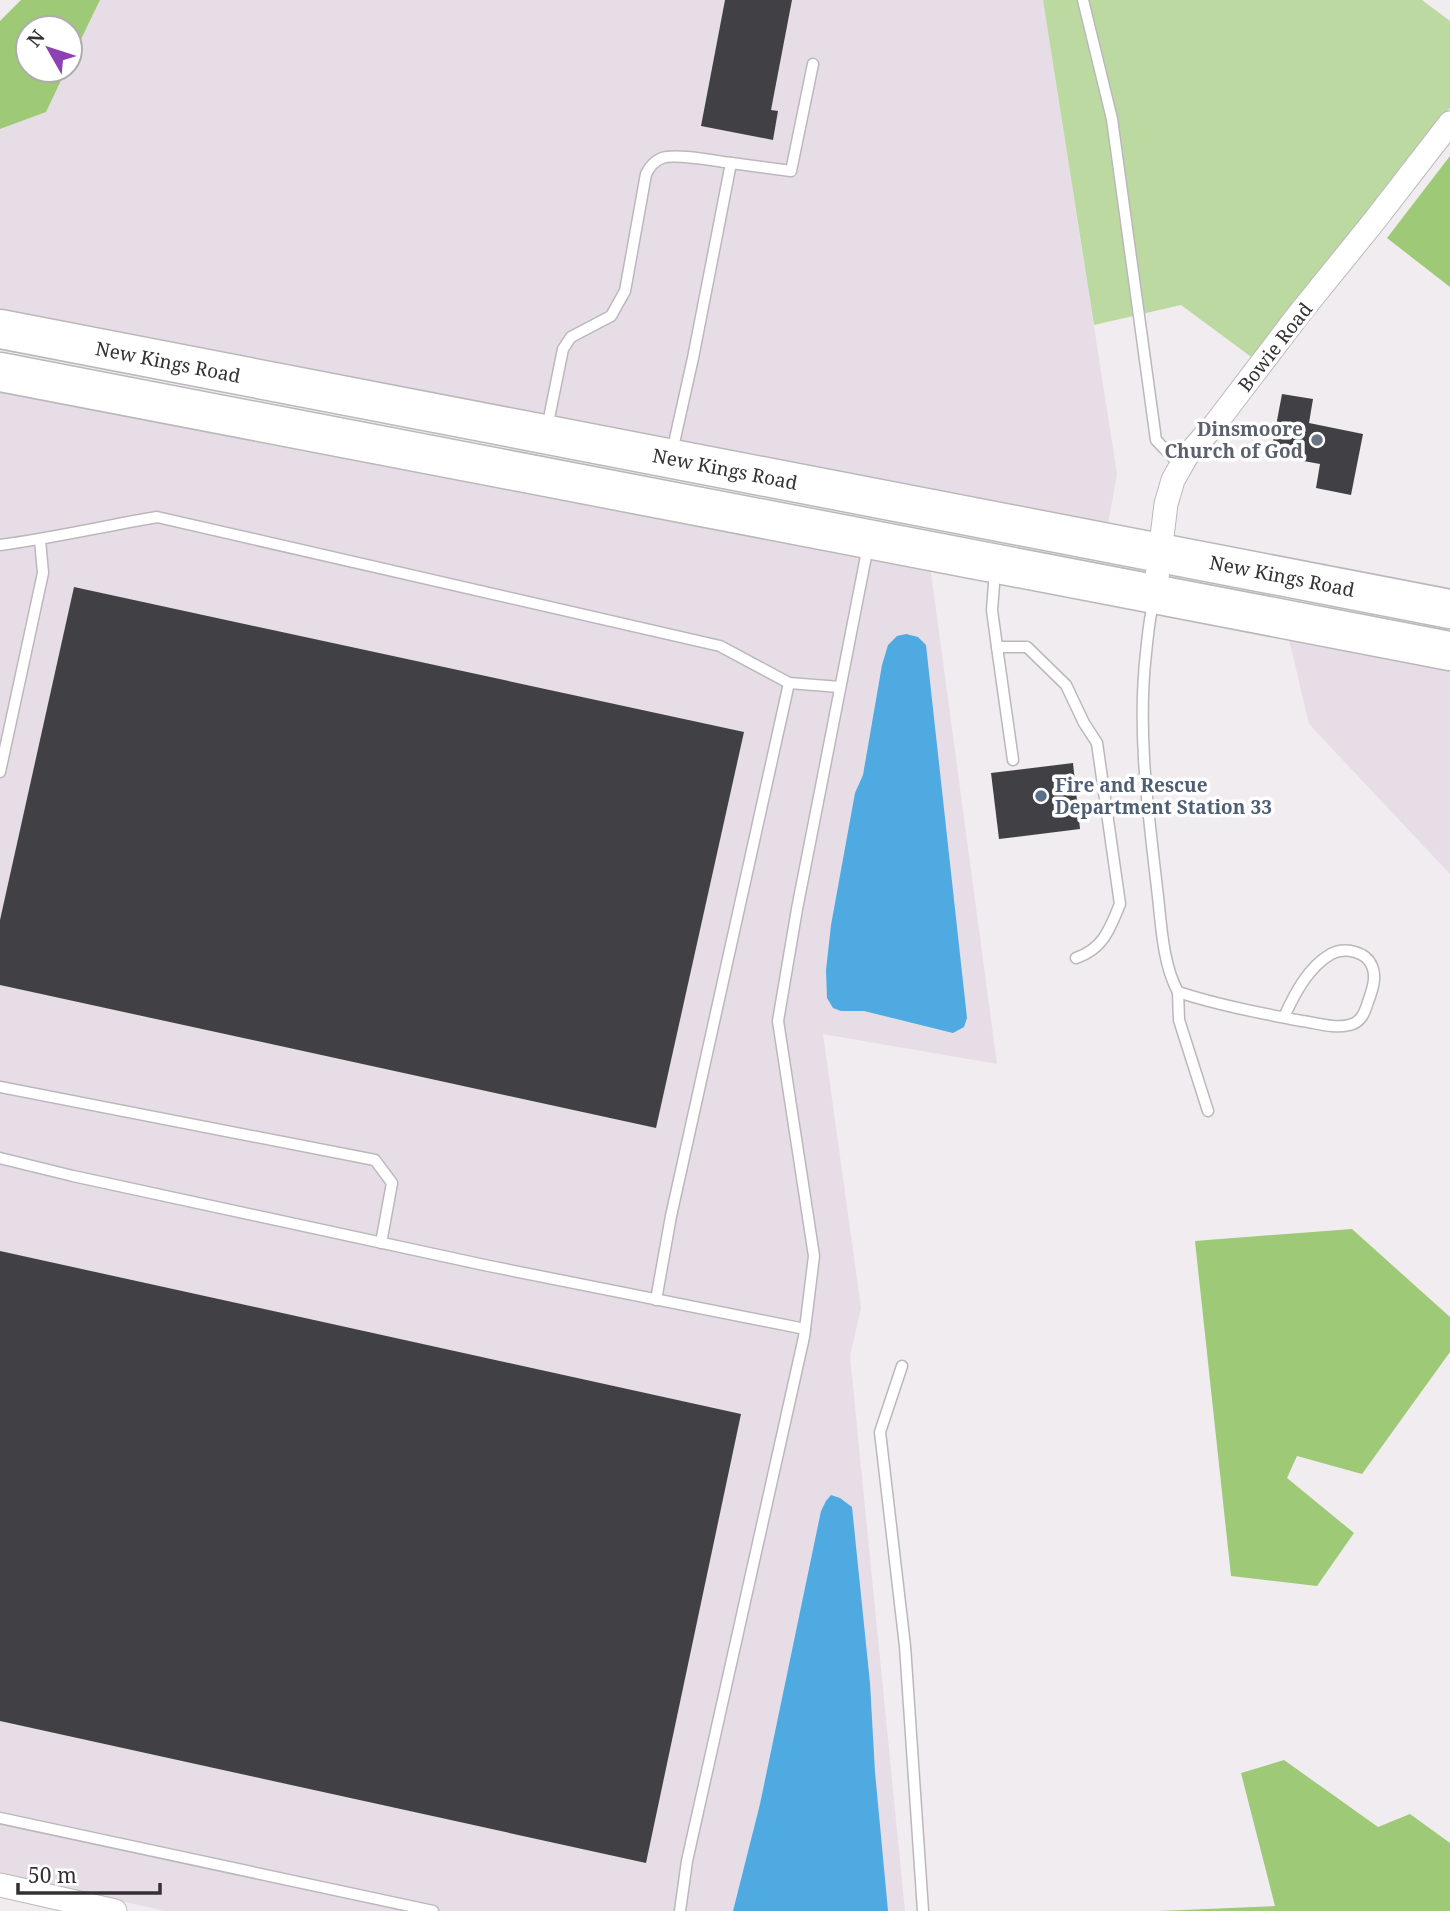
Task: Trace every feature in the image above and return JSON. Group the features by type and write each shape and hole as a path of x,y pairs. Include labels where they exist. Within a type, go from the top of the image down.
{"highway":[{"name":"New Kings Road","path":"10,335 546,434 1450,609"},
{"path":"0,372 1450,651"}],"street":[{"name":"Bowie Road","path":"1155,594 1166,504 1173,480 1186,457 1216,423 1450,123"},
{"path":"996,564 997,521"},
{"path":"0,1885 115,1911"}],"lane":[{"path":"1083,0 1112,119 1156,440 1181,466"},
{"path":"546,434 563,349 571,337 611,316 625,291 646,174 651,164 664,157 672,157 791,171 813,64"},
{"path":"670,458 731,163"},
{"path":"0,545 40,540 157,517 720,646 789,683 839,687"},
{"path":"0,772 43,576 40,540"},
{"path":"680,1911 687,1861 805,1329 814,1256 778,1021 839,687 870,540"},
{"path":"996,564 992,610 1013,760"},
{"path":"1155,594 1149,619 1143,674 1143,747 1150,830 1171,979 1178,992 1180,1020 1208,1111"},
{"path":"997,647 1027,647 1066,685 1097,743 1120,904 1104,940 1089,954 1076,958"},
{"path":"656,1300 671,1216 789,683"},
{"path":"1178,992 1210,1002 1284,1017 1337,1027 1352,1025 1364,1015 1374,986 1373,967 1364,956 1351,950 1332,953 1316,967 1296,992 1284,1017"},
{"path":"0,1087 375,1160 392,1183 381,1243"},
{"path":"0,1158 489,1266 805,1329"},
{"path":"902,1366 880,1432 905,1646 923,1911"},
{"path":"0,1818 433,1911"}],"shaded area":[{"path":"100,0 1043,0 1117,474 1107,530 0,315 0,129 46,112 59,84 84,84 84,33"},
{"path":"0,386 930,565 997,1064 823,1034 861,1308 850,1356 905,1911 166,1911 0,1875"},
{"path":"1288,635 1450,666 1450,874 1309,724"}],"green space":[{"path":"21,0 100,0 84,33 84,14 14,14 14,84 59,84 46,112 0,129 0,21"},
{"path":"1043,0 1422,0 1450,21 1450,108 1254,359 1181,305 1094,325"},
{"path":"1450,156 1450,287 1387,238"},
{"path":"1352,1229 1450,1317 1450,1352 1362,1474 1297,1456 1287,1478 1354,1533 1317,1586 1231,1576 1195,1241"},
{"path":"1284,1760 1378,1827 1410,1814 1450,1843 1450,1911 1159,1911 1275,1906 1241,1773"}],"water":[{"path":"906,634 918,637 926,645 967,1018 964,1027 953,1033 864,1011 841,1011 833,1008 827,998 826,970 831,925 855,793 863,775 882,665 888,645 897,636"},
{"path":"831,1495 852,1507 870,1683 888,1911 733,1911 760,1804 821,1511"}],"building":[{"path":"725,0 792,0 771,110 778,111 773,140 701,126"},
{"name":"Dinsmoore Church of God","path":"1282,394 1313,399 1309,423 1363,434 1351,495 1316,488 1320,464 1298,460 1299,452 1272,447"},
{"path":"74,587 744,732 656,1128 0,985 0,920"},
{"path":"1073,763 1080,829 999,839 991,773"},
{"path":"0,1251 741,1414 646,1863 0,1721"}],"place":[{"name":"Dinsmoore Church of God","path":"1317,440"},
{"name":"Fire and Rescue Department Station 33","path":"1041,796"}]}
